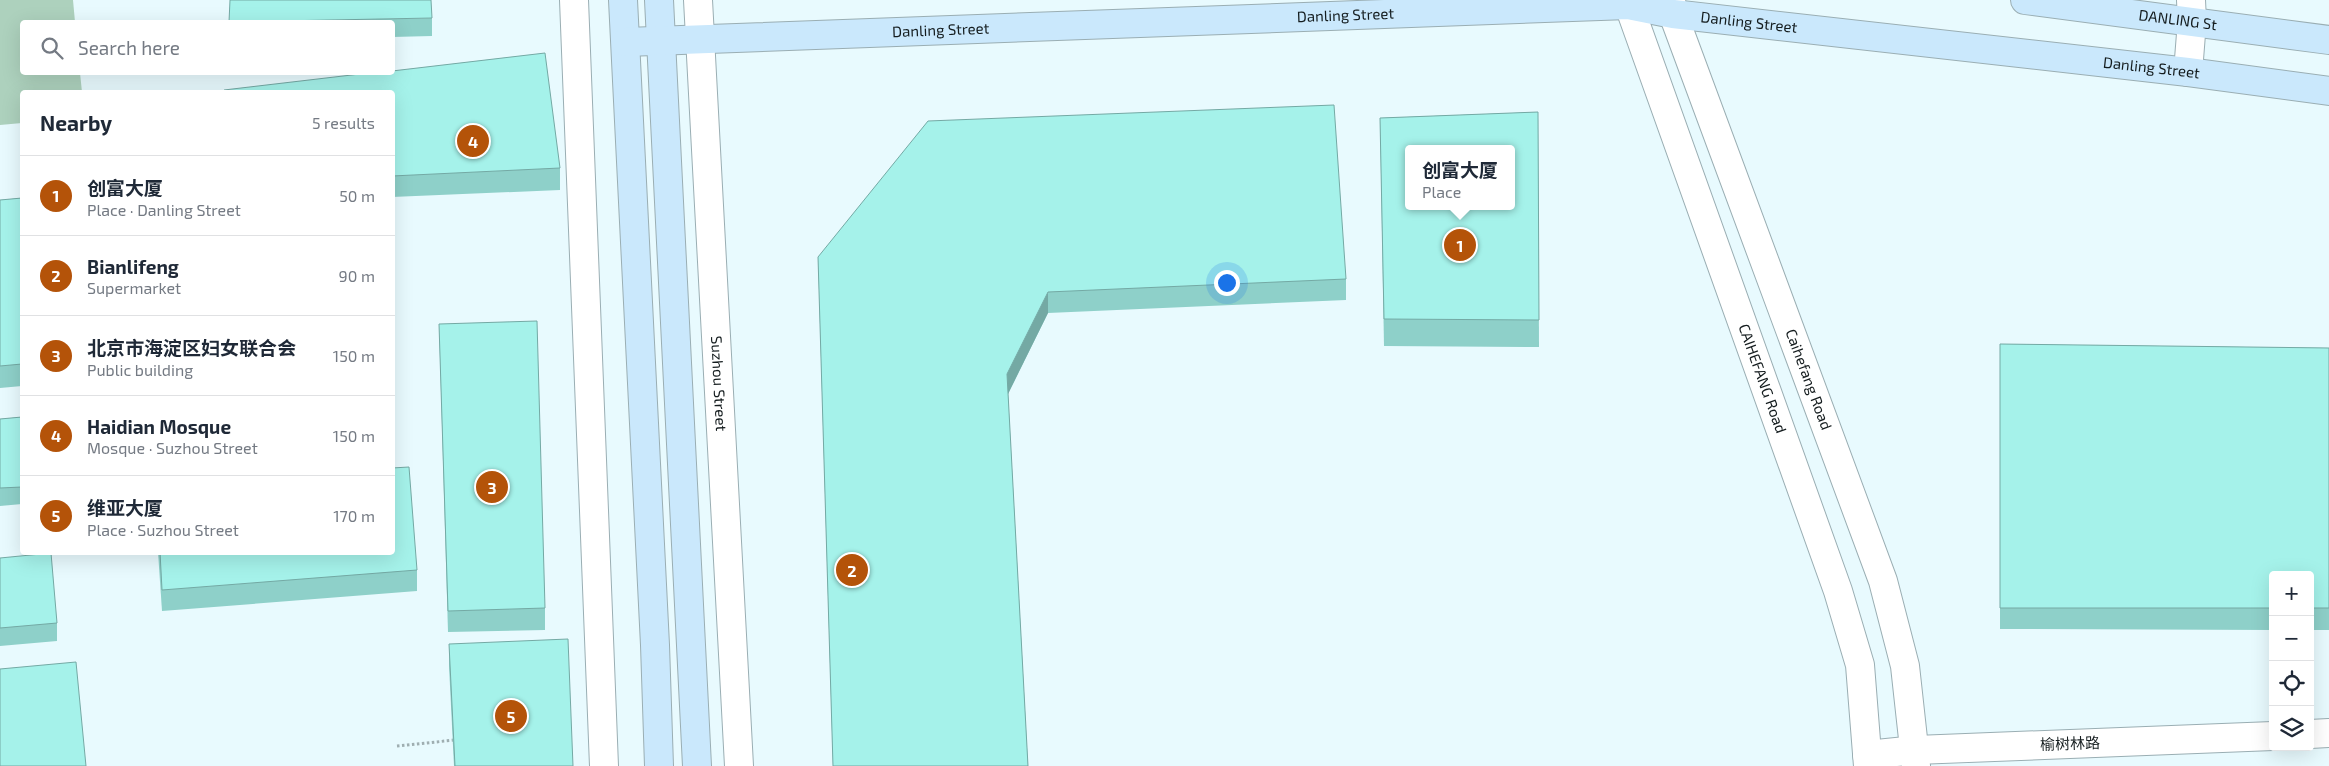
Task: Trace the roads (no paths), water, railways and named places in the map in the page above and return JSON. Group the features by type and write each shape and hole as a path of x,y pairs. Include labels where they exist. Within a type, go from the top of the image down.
{"main road":[{"path":"623,0 655,636 659,766"},
{"path":"659,0 697,766"},
{"name":"DANLING St","path":"2025,0 2192,10 2329,40"},
{"name":"Danling Street","path":"626,42 1627,2 2329,91"}],"street":[{"path":"574,0 604,766"},
{"name":"Suzhou Street","path":"698,0 739,766"},
{"name":"CAIHEFANG Road","path":"1627,2 1838,591 1860,665 1868,760"},
{"name":"Caihefang Road","path":"1672,7 1883,581 1905,666 1916,758"},
{"path":"2188,72 2192,10"},
{"path":"2314,734 2329,733"},
{"name":"榆树林路","path":"1868,760 2269,736"}],"place":[{"name":"Haidian Mosque","path":"473,141"},
{"name":"创富大厦","path":"1460,245"},
{"name":"北京市海淀区妇女联合会","path":"492,487"},
{"name":"Bianlifeng","path":"852,570"},
{"name":"维亚大厦","path":"511,716"}]}
